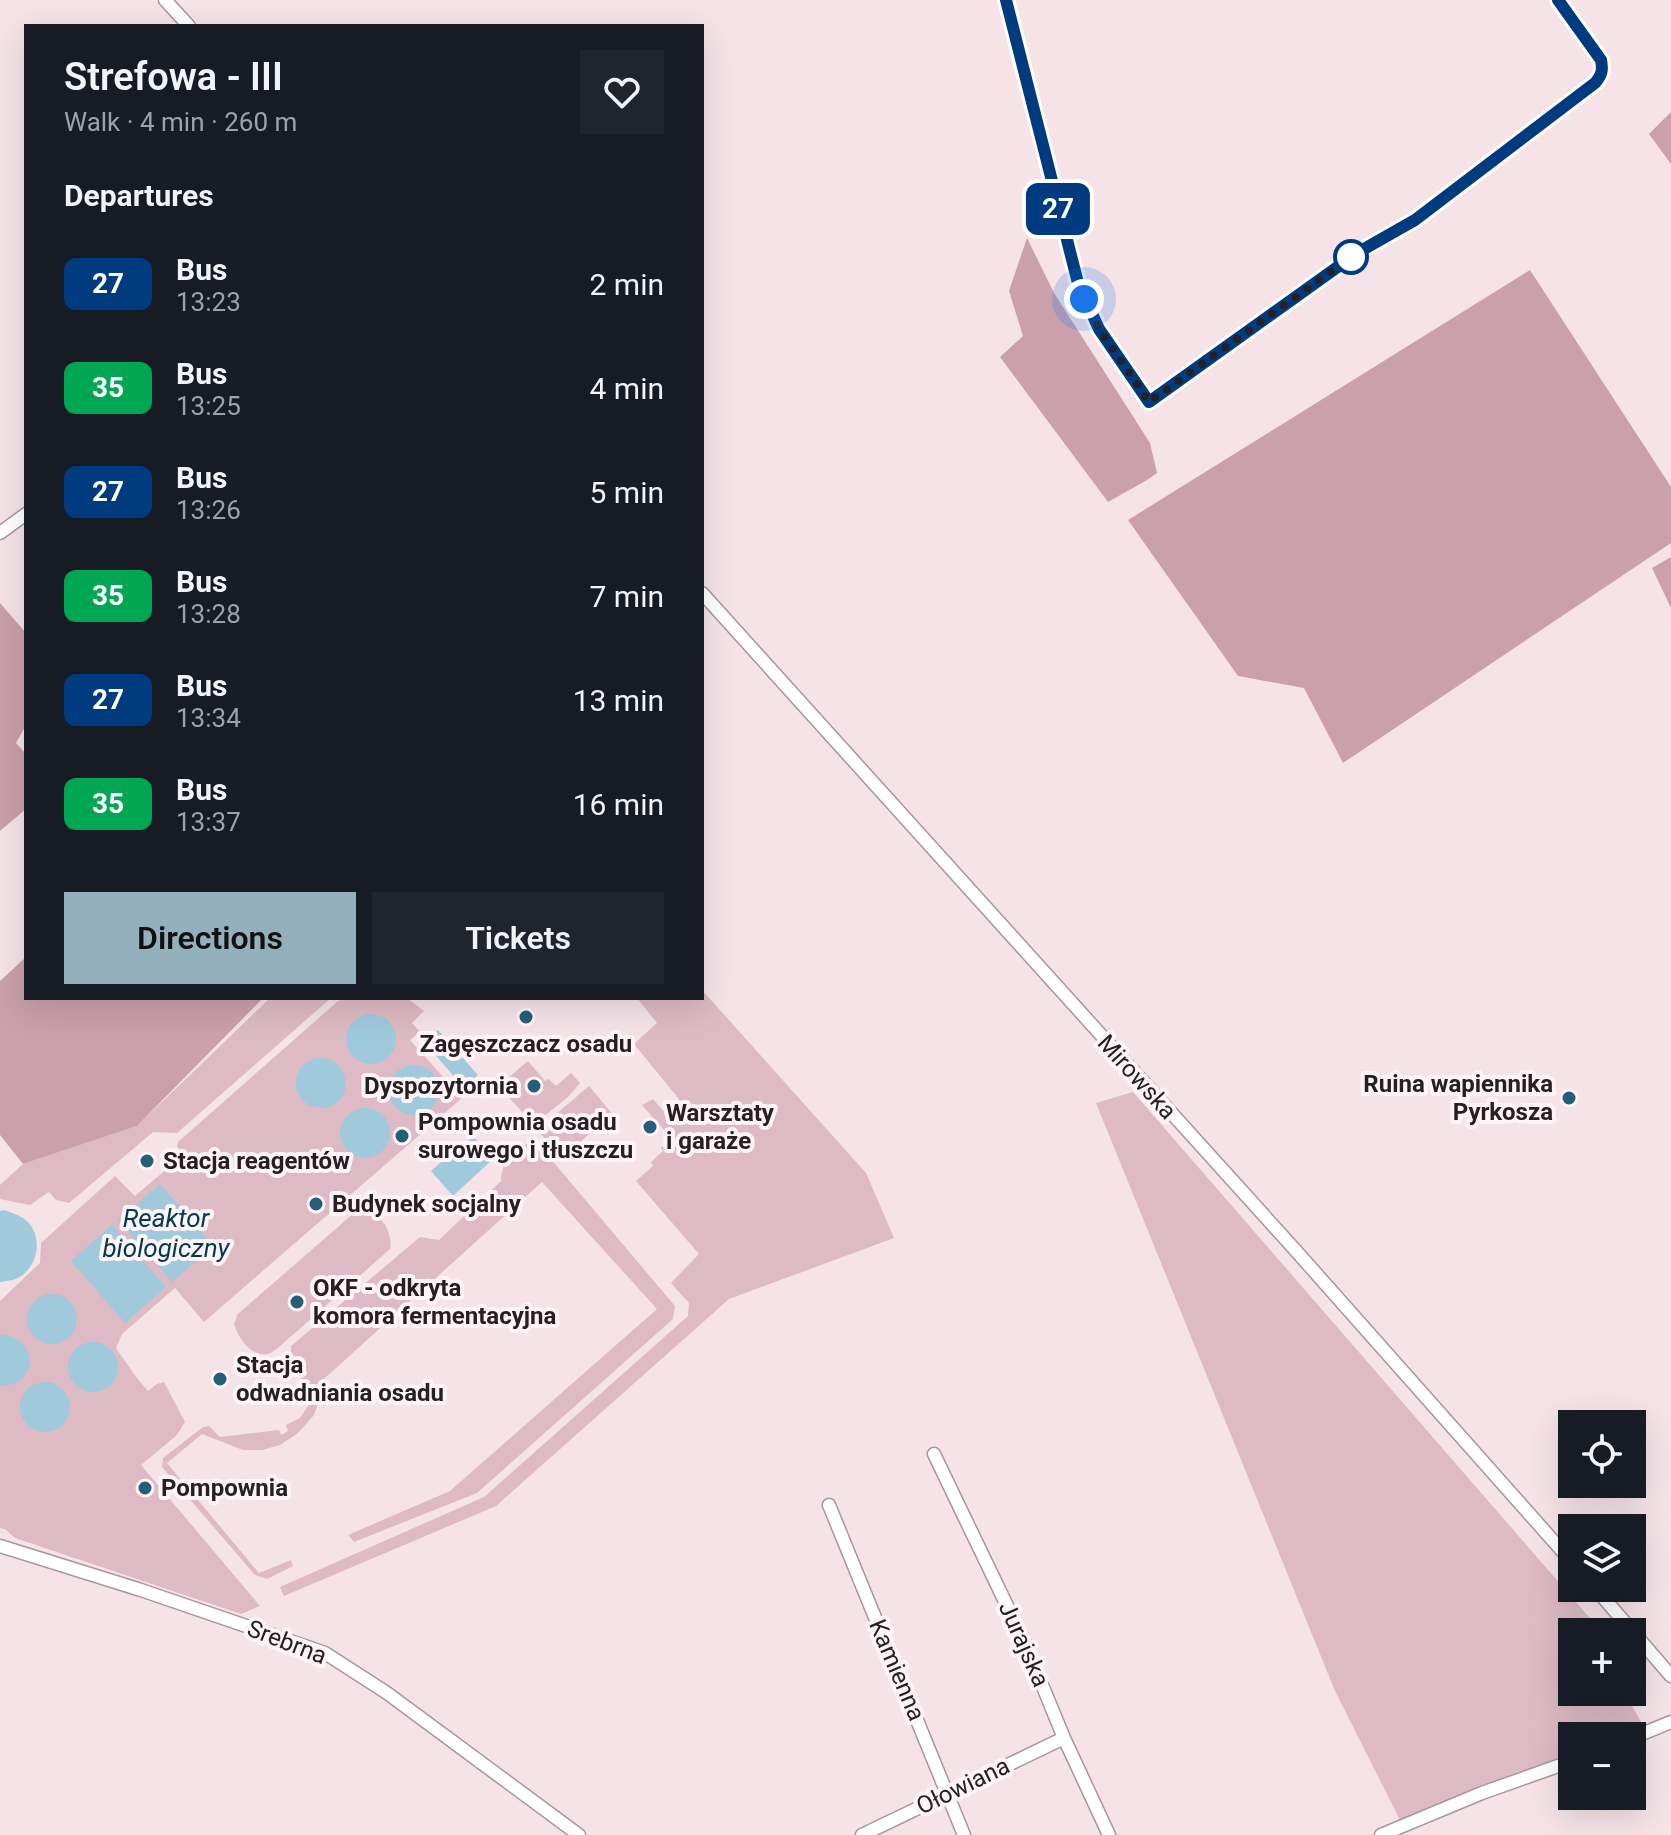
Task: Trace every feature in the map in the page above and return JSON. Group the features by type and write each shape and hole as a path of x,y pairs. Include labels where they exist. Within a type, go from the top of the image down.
{"street":[{"path":"165,0 187,24"},
{"path":"1006,0 1078,283 1099,329 1149,402 1357,253 1415,220 1595,83 1603,69 1601,60 1558,0"},
{"path":"0,533 24,515"},
{"name":"Mirowska","path":"704,595 1558,1546"},
{"name":"Jurajska","path":"934,1454 1024,1641 1109,1835"},
{"name":"Kamienna","path":"829,1505 964,1835"},
{"name":"Srebrna","path":"0,1546 325,1653 400,1702 579,1835"},
{"path":"1607,1602 1671,1676"},
{"path":"1646,1732 1671,1722"},
{"name":"Ołowiana","path":"862,1835 1064,1738"},
{"path":"1381,1835 1482,1793 1558,1766"}],"shaded area":[{"path":"1671,112 1671,164 1649,134"},
{"path":"1027,238 1054,293 1150,443 1157,473 1108,502 1000,357 1023,336 1009,291"},
{"path":"1530,270 1671,487 1671,543 1343,763 1304,688 1238,676 1128,520"},
{"path":"1671,557 1671,608 1652,568"},
{"path":"0,603 24,631 24,729 16,743 24,752 24,811 0,831"},
{"path":"24,959 24,1000 261,1000 137,1126 23,1164 0,1135 0,981"},
{"path":"704,992 866,1173 894,1238 729,1299 496,1506 284,1596 280,1587 484,1497 688,1316 689,1303 671,1283 699,1254 636,1181 653,1166 651,1162 672,1139 642,1105 653,1099 663,1111 679,1099 634,1044 657,1023 639,1000 704,1000"},
{"path":"268,1000 329,1000 177,1133 153,1132 69,1203 56,1200 49,1192 30,1205 0,1199 0,1185 23,1164 137,1126"},
{"path":"410,1000 424,1011 412,1023 420,1032 410,1040 462,1098 204,1322 175,1288 122,1334 116,1348 148,1391 164,1382 185,1422 177,1435 141,1465 260,1606 241,1614 15,1538 0,1528 0,1301 40,1263 41,1243 115,1176 135,1196 183,1155 178,1142 338,1001"},
{"path":"528,1061 545,1081 549,1079 556,1086 571,1073 580,1083 568,1097 533,1124 502,1090 509,1078"},
{"path":"589,1086 615,1117 611,1121 608,1117 577,1145 579,1148 574,1153 557,1152 540,1133 541,1127"},
{"path":"1133,1092 1558,1581 1558,1602 1576,1602 1590,1618 1558,1618 1558,1706 1632,1706 1641,1722 1558,1722 1558,1759 1401,1822 1335,1691 1096,1103"},
{"path":"526,1144 539,1145 675,1306 673,1319 477,1493 354,1542 348,1535 450,1491 657,1309 542,1182 315,1387 319,1401 314,1415 298,1433 280,1445 262,1450 243,1450 202,1434 167,1463 259,1573 291,1560 293,1566 267,1579 255,1575 162,1467 163,1458 203,1427 209,1426 220,1437 279,1430 281,1435 288,1431 286,1425 300,1418 310,1403 301,1375 291,1359 291,1346 420,1237 439,1240 501,1181 506,1163"},
{"path":"362,1206 369,1206 385,1225 390,1236 390,1249 275,1350 261,1354 250,1349 234,1324 238,1314"}],"water":[{"path":"371,1014 389,1021 396,1039 389,1057 371,1064 353,1057 346,1039 353,1021"},
{"path":"438,1030 478,1075 464,1088 424,1042"},
{"path":"321,1058 339,1065 346,1083 339,1101 321,1108 303,1101 296,1083 303,1065"},
{"path":"414,1065 432,1072 439,1090 432,1108 414,1115 396,1108 389,1090 396,1072"},
{"path":"365,1108 383,1115 390,1133 383,1151 365,1158 347,1151 340,1133 347,1115"},
{"path":"473,1136 493,1159 453,1196 431,1171"},
{"name":"Reaktor biologiczny","path":"160,1184 214,1246 172,1282 118,1220"},
{"path":"0,1211 27,1221 33,1228 37,1245 28,1270 13,1280 0,1282"},
{"name":"Reaktor biologiczny","path":"112,1225 166,1287 125,1323 71,1261"},
{"path":"52,1294 70,1301 77,1319 70,1337 52,1344 34,1337 27,1319 34,1301"},
{"path":"6,1335 25,1347 30,1364 21,1379 0,1386 0,1336"},
{"path":"93,1342 111,1349 118,1367 111,1385 93,1392 75,1385 68,1367 75,1349"},
{"path":"45,1382 63,1389 70,1407 63,1425 45,1432 27,1425 20,1407 27,1389"}],"bus line":[{"name":"27","path":"1006,0 1073,269 1099,329 1149,402 1364,248 1415,220 1595,83 1603,69 1601,60 1558,0"}],"place":[{"name":"Zagęszczacz osadu","path":"526,1017"},
{"name":"Dyspozytornia","path":"534,1086"},
{"name":"Ruina wapiennika Pyrkosza","path":"1569,1098"},
{"name":"Warsztaty i garaże","path":"650,1127"},
{"name":"Pompownia osadu surowego i tłuszczu","path":"402,1136"},
{"name":"Stacja reagentów","path":"147,1161"},
{"name":"Budynek socjalny","path":"316,1204"},
{"name":"OKF - odkryta komora fermentacyjna","path":"297,1302"},
{"name":"Stacja odwadniania osadu","path":"220,1379"},
{"name":"Pompownia","path":"145,1488"}],"route":[{"path":"1084,299 1099,329 1149,402 1357,253 1351,257"}]}
